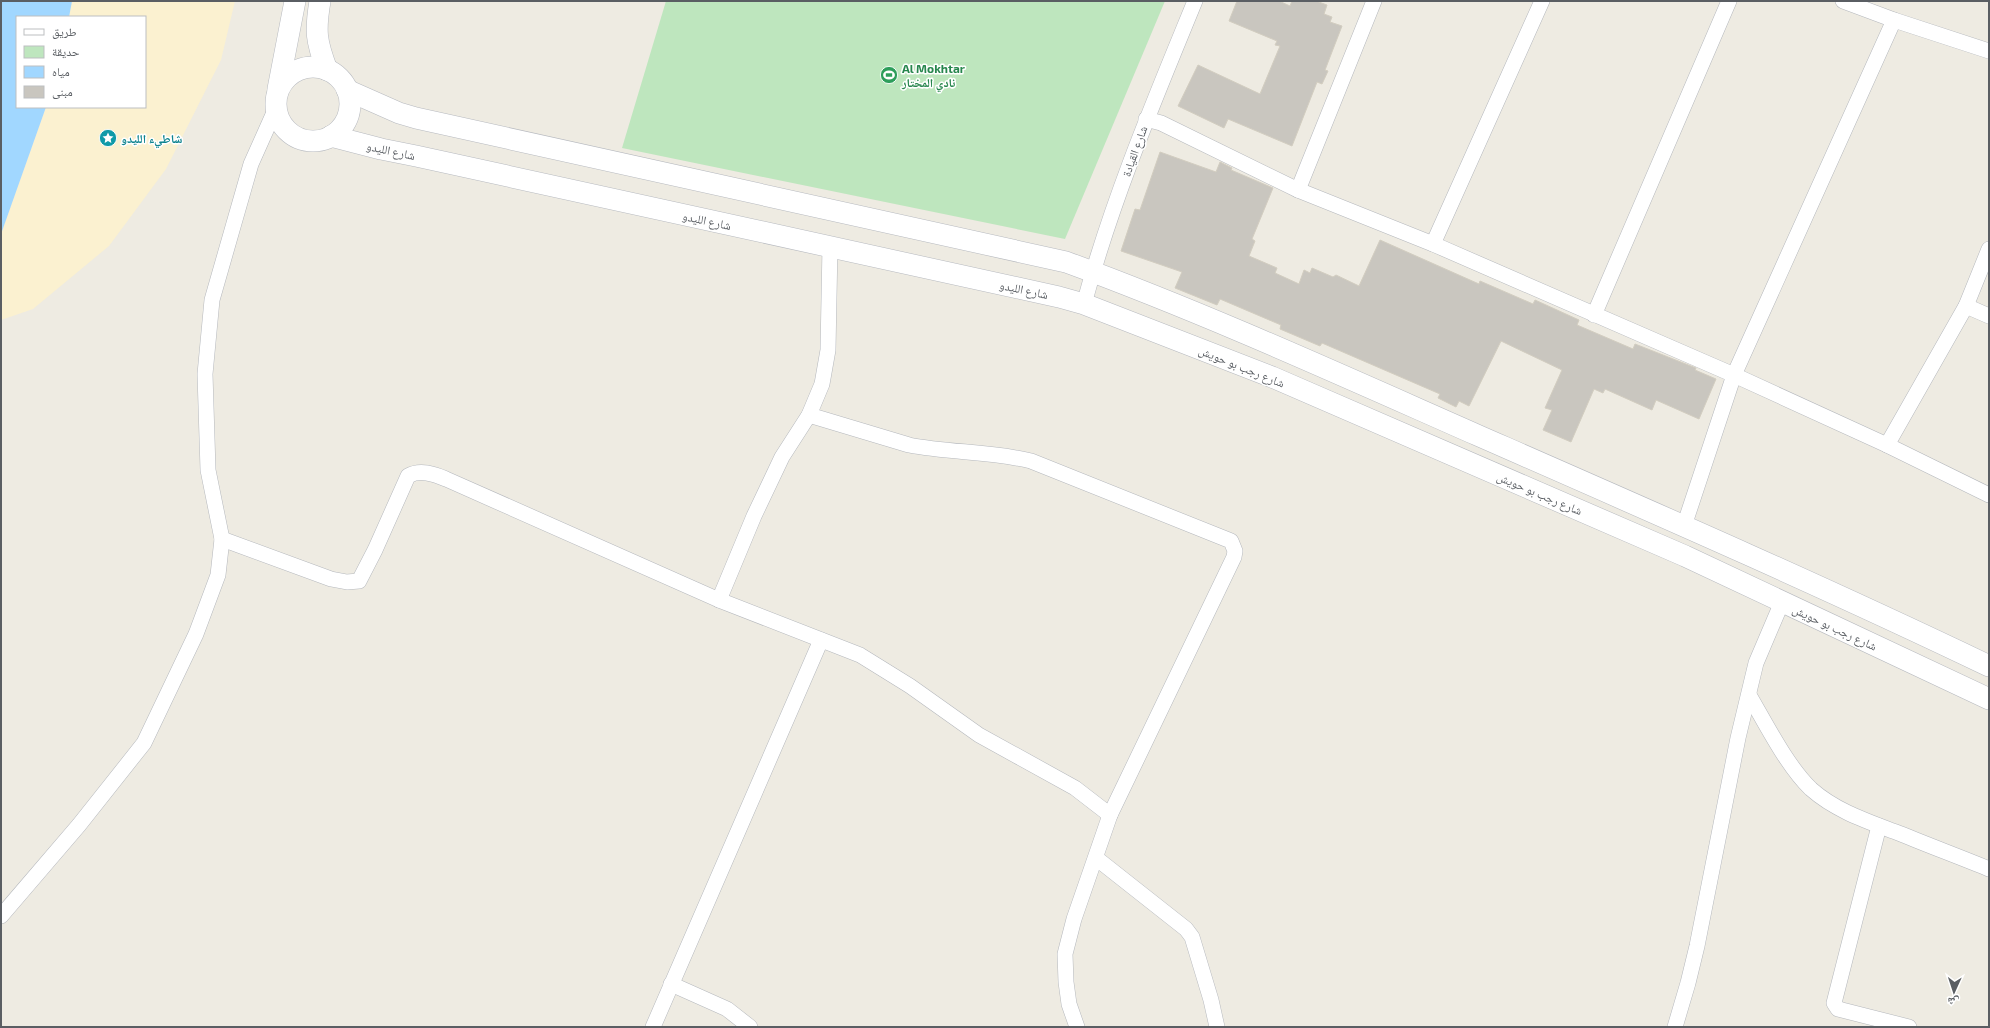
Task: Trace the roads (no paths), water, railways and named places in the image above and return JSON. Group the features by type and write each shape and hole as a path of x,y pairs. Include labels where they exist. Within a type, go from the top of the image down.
{"main road":[{"path":"277,101 281,84 288,76 297,70 307,67 317,67 336,75 347,90 350,99 348,116 338,131 331,136 313,140 296,136 282,124 277,101 295,1"},
{"path":"320,1 316,32 318,44 327,70"},
{"path":"347,90 392,110 416,118 1066,262 1103,275 1255,338 1684,526 1989,666"},
{"name":"شارع الليدو","path":"331,136 381,149 830,246 1059,297 1084,304"},
{"name":"شارع رجب بو حويش","path":"1084,304 1272,378 1678,553 1989,699"}],"street":[{"name":"شارع القيادة","path":"1084,304 1120,190 1146,119 1195,1"},
{"path":"1298,190 1374,1"},
{"path":"1433,244 1542,1"},
{"path":"1594,315 1729,1"},
{"path":"1843,1 1894,20 1989,51"},
{"path":"1684,526 1734,375 1894,20"},
{"path":"1,916 79,825 144,743 196,634 218,575 222,539 208,470 205,374 212,300 251,164 277,101"},
{"path":"1146,119 1161,123 1298,190 1433,244 1734,375 1887,445 1989,495"},
{"path":"719,600 754,516 782,457 810,415 822,384 828,350 830,246"},
{"path":"1887,445 1966,306 1989,249"},
{"path":"1966,306 1989,316"},
{"path":"810,415 914,446 1012,456 1031,461 1230,542 1236,551 1234,558 1110,815 1074,919 1065,954 1066,982 1069,1004 1077,1027"},
{"path":"222,539 331,579 347,582 359,581 375,550 408,476 415,472 423,472 446,479 734,607 866,658 910,686 979,735 1074,788 1091,799 1110,815"},
{"path":"1675,1027 1697,946 1738,738 1756,663 1782,602"},
{"path":"653,1027 821,640"},
{"path":"1749,695 1774,739 1799,774 1811,788 1828,801 1853,816 1989,869"},
{"path":"1879,826 1834,1003 1838,1009 1909,1027"},
{"path":"1096,858 1186,929 1192,937 1211,1000 1217,1027"},
{"path":"671,984 727,1009 750,1027"}],"water":[{"path":"1,1 72,1 69,16 16,16 16,108 46,108 1,234"}],"place":[{"name":"Al Mokhtar نادي المختار","path":"889,75"},
{"name":"شاطيء الليدو","path":"108,138"}]}
